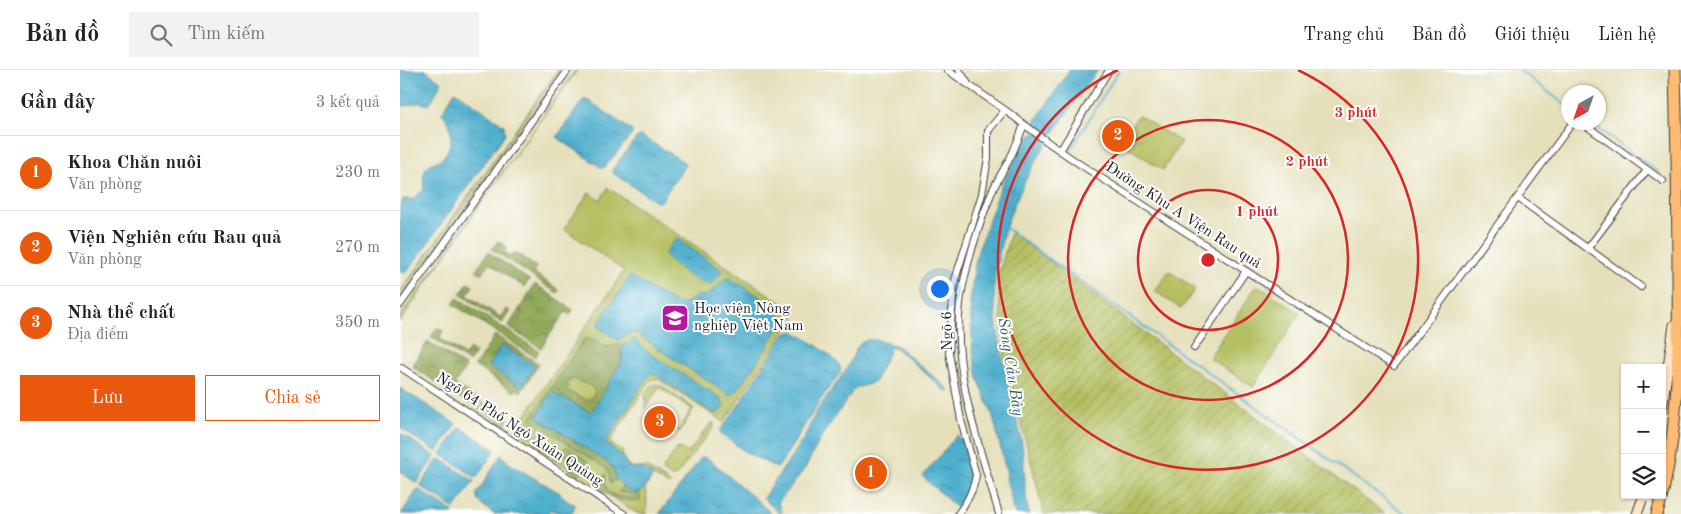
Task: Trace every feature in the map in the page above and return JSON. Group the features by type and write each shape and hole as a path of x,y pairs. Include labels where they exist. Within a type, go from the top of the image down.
{"highway":[{"path":"1657,514 1667,473 1673,431 1678,351 1678,180 1675,70"},
{"path":"1678,180 1681,216"}],"main road":[{"path":"1666,380 1678,297"},
{"path":"1637,514 1643,499"}],"street":[{"path":"400,305 568,70"},
{"name":"Đường Khu A Viện Rau quả","path":"947,70 1060,151 1394,366 1518,198"},
{"path":"959,70 970,86"},
{"path":"1060,151 1109,70"},
{"path":"958,514 968,499 976,474 961,420 949,353 954,283 982,194 988,158 988,131 1005,110"},
{"name":"Ngõ 6","path":"1000,514 968,401 962,364 959,322 964,283 982,220 994,186 1014,151 1025,126"},
{"path":"1567,130 1518,198 1641,287"},
{"path":"1592,130 1663,181"},
{"path":"1588,248 1647,170"},
{"path":"1194,348 1246,271"},
{"name":"Ngõ 64 Phố Ngô Xuân Quảng","path":"400,367 624,514"}],"green space":[{"path":"558,70 560,70 400,294 400,292"},
{"path":"564,70 400,300 400,298"},
{"path":"576,70 577,70 519,149"},
{"path":"1138,115 1181,142 1163,170 1126,146 1124,138"},
{"path":"608,188 797,313 724,422 659,380 654,379 649,382 610,441 622,451 625,460 630,466 637,468 646,467 670,483 669,485 653,476 645,488 647,499 646,514 638,514 513,433 624,271 564,229 589,193 600,200"},
{"path":"485,197 400,322 400,316"},
{"path":"1011,232 1385,514 1044,514 1005,358 997,280"},
{"path":"498,241 507,247 504,252 511,257 515,252 536,267 533,272 559,290 557,293 492,249"},
{"path":"488,252 529,280 524,287 489,263 481,274 476,270"},
{"path":"1169,271 1195,289 1181,309 1155,291"},
{"path":"468,283 473,286 467,295 500,317 506,309 510,311 502,323 460,294"},
{"path":"535,284 573,310 570,315 565,312 541,348 508,327"},
{"path":"1257,285 1300,313 1253,387 1209,358"},
{"path":"457,298 539,351 535,357 453,304"},
{"path":"437,328 443,331 439,338 465,355 470,349 475,353 469,362 431,337"},
{"path":"495,335 539,364 521,392 516,389 514,392 475,366","holes":["502,345 521,387 489,366"]},
{"path":"584,339 590,339 606,347 626,344 622,348 622,361 592,412 590,413 552,392 537,415 538,418 609,463 615,472 616,479 610,484 609,471 530,419","holes":["573,379 591,386 595,392 591,398 585,400 566,390 568,387 567,383"]},
{"path":"428,341 466,367 455,384 509,420 505,427 413,367"},
{"path":"655,384 660,385 694,408 680,432 678,431 692,409 659,387 645,409 645,394"},
{"path":"528,422 542,431 536,442 554,454 560,447 564,450 566,446 588,461 578,476 569,470 574,461 562,453 556,461 531,445 534,440 525,434 521,434"},
{"path":"711,423 714,423 714,427 675,477 664,472 663,469 676,449 680,448 688,453"},
{"path":"606,474 605,484 609,492 617,496 635,498 635,495 618,492 623,487 639,493 640,501 622,500 596,488"}],"water":[{"path":"400,70 425,70 442,82 429,105 419,103 403,106 400,100"},
{"name":"Sông Cầu Bây","path":"1070,70 1098,70 1051,136 1024,183 1004,233 995,276 997,325 1021,439 1029,514 1015,514 993,416 978,378 973,353 970,301 976,257 1001,186 1022,145 1035,131 1036,120"},
{"path":"455,91 504,125 505,134 405,273 400,270 400,207 403,199 413,199 423,191 426,168 441,159 447,152 451,135 446,118 442,113"},
{"path":"583,100 588,100 632,131 632,134 605,167 602,168 558,138 558,135"},
{"path":"641,136 684,162 685,165 661,201 657,202 613,173 612,170 637,137"},
{"path":"676,238 723,271 714,281 708,284 692,278 665,256 665,253"},
{"path":"630,276 677,304 689,302 697,296 706,296 725,279 730,278 767,302 782,320 759,360 731,396 637,333 630,333 618,340 599,328 598,324"},
{"path":"793,331 831,356 840,366 840,373 777,468 747,453 721,434 720,431 785,334"},
{"path":"633,339 653,356 721,398 724,405 715,414 651,372 605,443 622,455 628,466 642,468 653,475 642,491 638,492 630,491 615,478 615,472 609,463 537,417 552,392 591,413 622,361 622,348"},
{"path":"867,340 877,340 897,346 948,389 949,392 896,348 891,347 875,381 855,388 823,434 805,468 778,503 782,512 780,514 763,498 803,440 816,412 847,368 857,347"},
{"path":"502,345 535,366 521,387 488,366"},
{"path":"400,388 456,424 437,452 400,428"},
{"path":"460,427 495,450 476,478 441,454"},
{"path":"400,433 435,456 417,483 400,472"},
{"path":"957,435 962,439 969,467 970,480 965,496 956,507 923,476"},
{"path":"501,455 510,464 560,493 575,505 572,514 550,510 547,514 494,514 479,502 476,495"},
{"path":"704,457 710,460 769,511 769,514 659,514 701,458"},
{"path":"439,458 474,481 455,509 420,486"},
{"path":"418,489 453,512 452,514 401,514"}],"waterway":[{"path":"1070,151 1119,70"},
{"path":"1519,70 1561,102"},
{"path":"1600,130 1658,172"},
{"path":"1003,226 1406,514"}],"place":[{"name":"Viện Nghiên cứu Rau quả","path":"1118,136"},
{"name":"Học viện Nông nghiệp Việt Nam","path":"675,318"},
{"name":"Nhà thể chất","path":"660,422"},
{"name":"Khoa Chăn nuôi","path":"871,473"}]}
